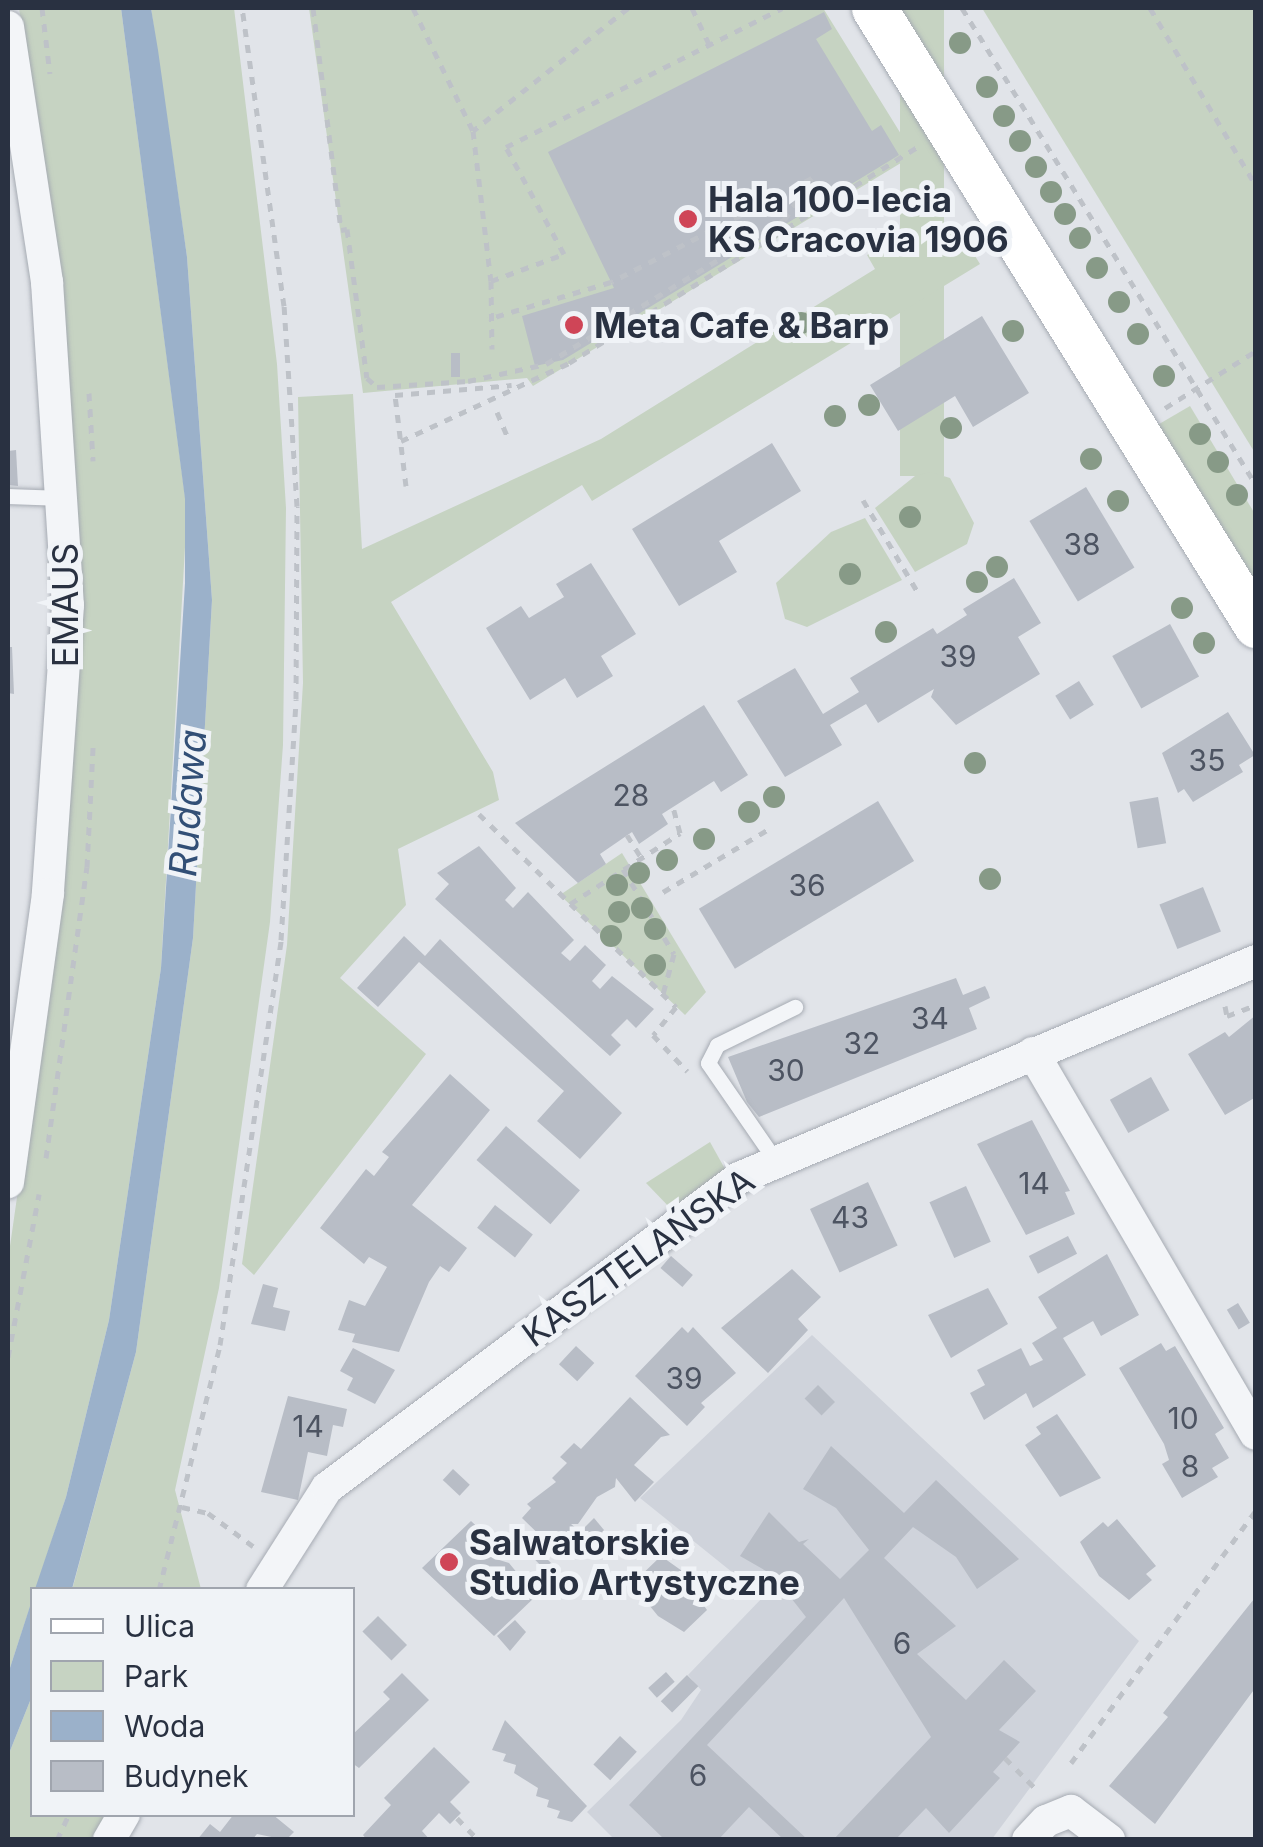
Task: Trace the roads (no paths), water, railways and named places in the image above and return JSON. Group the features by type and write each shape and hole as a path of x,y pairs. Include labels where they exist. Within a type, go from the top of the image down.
{"street":[{"path":"874,8 1256,625"},
{"name":"EMAUS","path":"8,27 47,282 68,605 61,763 8,1182"},
{"name":"KASZTELAŃSKA","path":"264,1587 327,1488 722,1190 775,1160 1256,962"},
{"path":"1034,1053 1256,1434"},
{"path":"1028,1840 1058,1804 1109,1840"},
{"path":"109,1840 122,1817"}],"lane":[{"path":"8,496 62,498"},
{"path":"775,1160 708,1063 717,1045 795,1008"}],"water":[{"name":"Rudawa","path":"121,8 151,8 158,50 187,257 212,600 193,938 136,1352 73,1587 36,1587 66,1497 109,1320 161,968 185,583 185,499"},
{"path":"30,1606 30,1701 8,1756 8,1674"}],"place":[{"name":"Hala 100-lecia KS Cracovia 1906","path":"688,219"},
{"name":"Meta Cafe & Barp","path":"574,325"},
{"name":"Salwatorskie Studio Artystyczne","path":"449,1562"}]}
